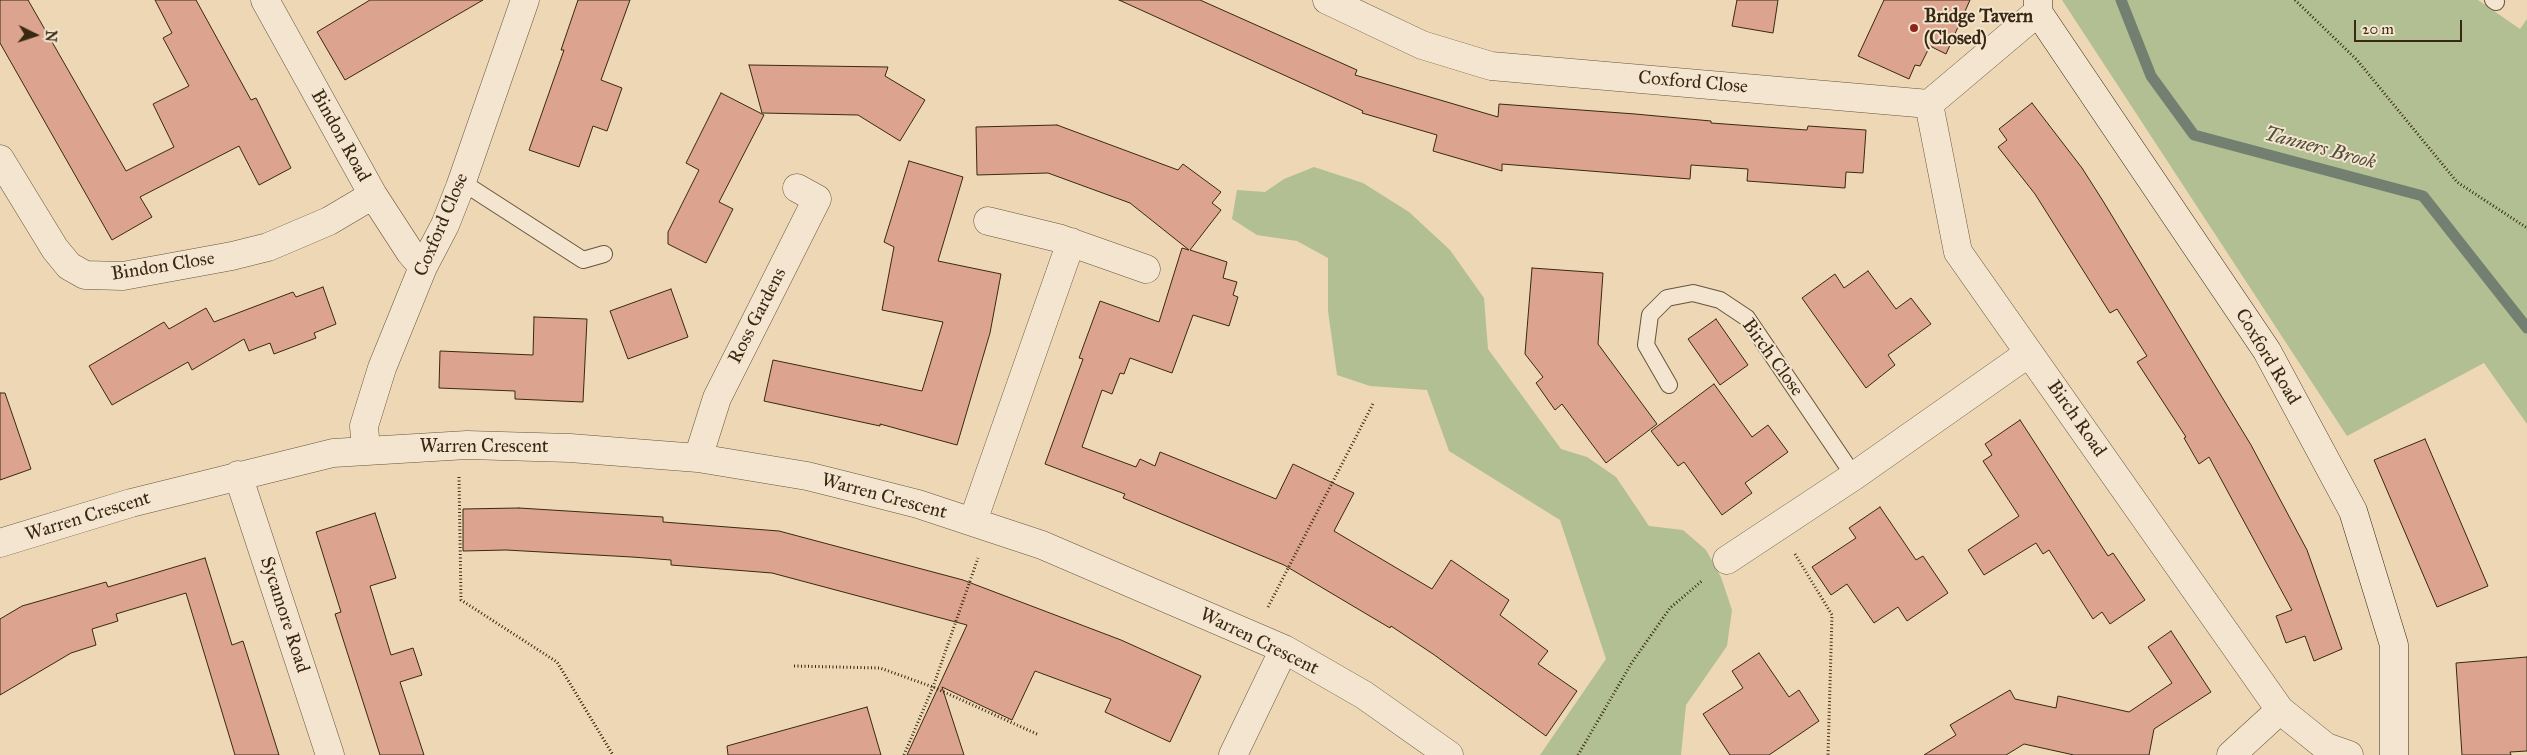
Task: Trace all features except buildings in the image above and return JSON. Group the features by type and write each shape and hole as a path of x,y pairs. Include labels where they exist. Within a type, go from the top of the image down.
{"street":[{"name":"Bindon Road","path":"265,0 373,195 410,252 423,267"},
{"name":"Coxford Close","path":"366,450 364,426 369,406 423,267 445,225 462,182 525,0"},
{"name":"Coxford Close","path":"1327,0 1422,45 1491,66 1929,104"},
{"path":"1929,104 2038,6"},
{"name":"Coxford Road","path":"2038,6 2267,351 2353,511 2394,645 2394,755"},
{"name":"Birch Road","path":"1929,104 1958,252 2280,710 2326,747 2349,755"},
{"name":"Bindon Close","path":"0,159 55,249 68,266 85,275 94,276 123,276 232,256 268,247 329,221 373,195"},
{"name":"Ross Gardens","path":"698,458 717,398 817,199 797,188"},
{"path":"988,221 1071,242 1146,269"},
{"name":"Warren Crescent","path":"981,524 1071,242"},
{"path":"1727,560 1854,476 2029,353"},
{"name":"Warren Crescent","path":"0,544 131,503 238,475 333,454 366,450 458,445 570,448 698,458 806,476 918,504 981,524 1094,565 1284,649 1364,696 1449,755"},
{"name":"Sycamore Road","path":"238,475 330,755"},
{"path":"1233,755 1284,649"},
{"path":"2231,755 2280,710"}],"lane":[{"path":"462,182 583,260 604,254"},
{"name":"Birch Close","path":"1669,385 1646,345 1650,315 1667,298 1693,293 1720,300 1747,318 1854,476"}],"path":[{"path":"2296,0 2357,60 2457,182 2527,228"},
{"path":"1253,636 1374,402"},
{"path":"458,445 460,600 557,662 614,755"},
{"path":"1786,520 1797,534 1795,557 1832,615 1828,755"},
{"path":"904,755 934,687 981,524"},
{"path":"1578,755 1631,664 1670,608 1727,560"},
{"path":"794,666 880,668 934,687 1039,735"}],"green space":[{"path":"2062,0 2478,0 2520,29 2527,19 2527,424 2484,363 2347,436"},
{"path":"1314,167 1363,183 1409,212 1450,250 1484,298 1488,349 1561,449 1587,457 1616,477 1649,526 1683,530 1706,550 1721,577 1732,610 1727,646 1686,705 1681,755 1540,755 1606,659 1560,520 1449,451 1427,390 1370,386 1337,375 1328,311 1328,258 1297,241 1257,235 1232,219 1237,190 1265,192 1284,179"}],"waterway":[{"name":"Tanners Brook","path":"2121,0 2151,76 2194,135 2423,196 2527,328"}],"place":[{"name":"Bridge Tavern (Closed)","path":"1914,28"}]}
